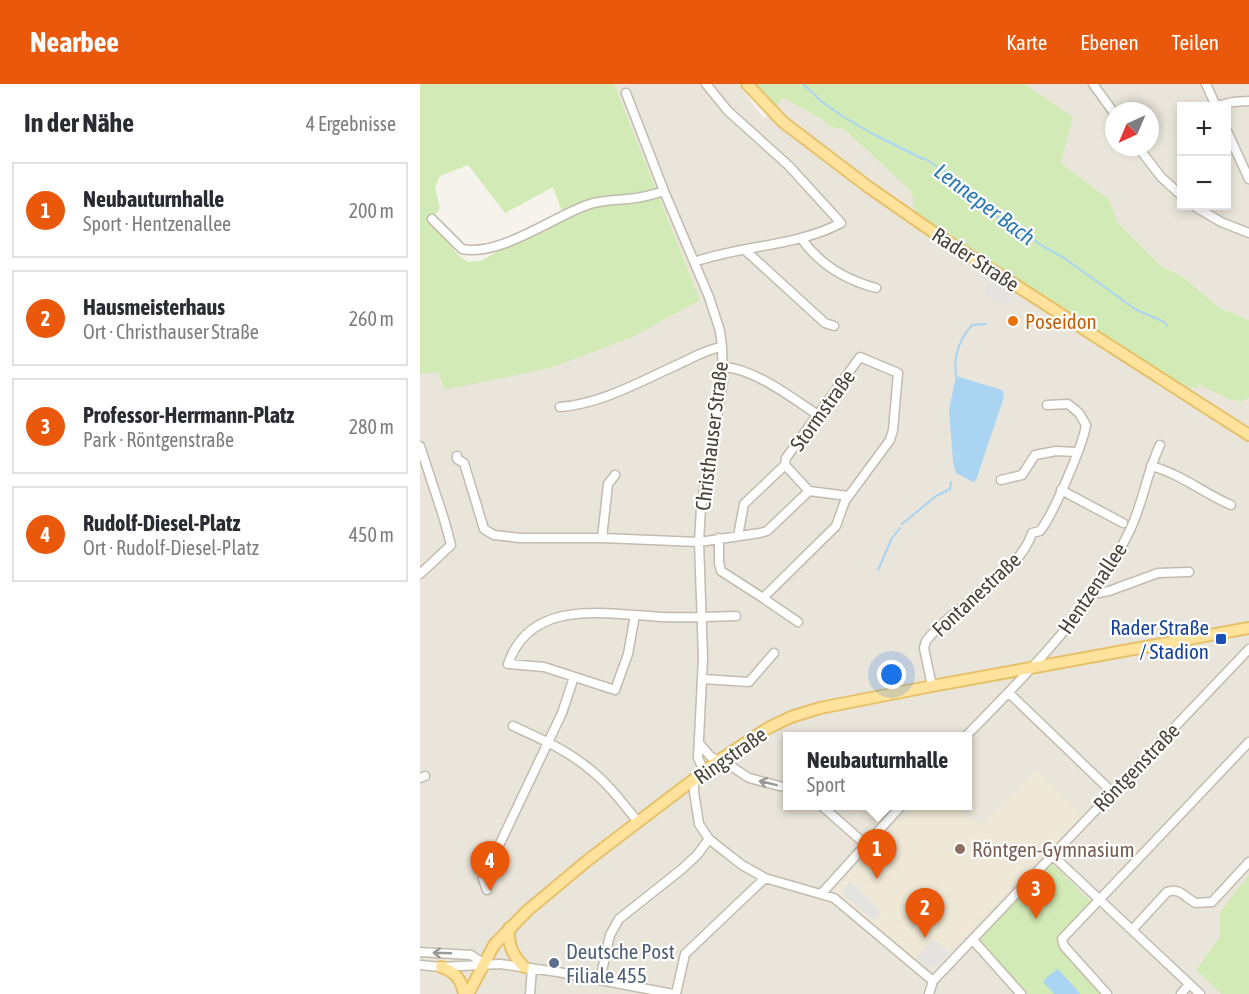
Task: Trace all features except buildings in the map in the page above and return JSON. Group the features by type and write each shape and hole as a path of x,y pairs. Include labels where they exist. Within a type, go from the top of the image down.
{"main road":[{"name":"Rader Straße","path":"747,84 768,108 796,133 882,196 1249,435"},
{"name":"Ringstraße","path":"466,994 496,943 553,887 719,760 758,733 791,717 820,708 932,686 1249,628"},
{"path":"509,928 508,940 511,951 528,967"},
{"path":"441,967 457,975 466,994"}],"street":[{"path":"694,262 801,238 841,223 789,166 728,111 706,84"},
{"path":"1094,84 1106,102"},
{"path":"1206,84 1215,102"},
{"name":"Christhauser Straße","path":"626,93 716,316 722,346 721,396 701,508 699,542 703,679 698,758 704,771"},
{"path":"1231,102 1249,101"},
{"path":"1231,138 1249,179"},
{"path":"1145,156 1161,177 1177,191"},
{"path":"432,219 462,249 484,250 590,204 614,199 636,198 664,191"},
{"path":"1201,210 1221,222 1249,233"},
{"path":"801,238 809,249 835,271 858,283 876,288"},
{"path":"746,250 825,323 834,326"},
{"path":"560,407 576,406 634,385 722,346"},
{"name":"Stormstraße","path":"809,491 784,465 786,458 860,357 898,373 891,438 848,496"},
{"path":"723,367 736,368 779,388 818,414"},
{"name":"Fontanestraße","path":"932,686 924,648 926,641 944,621 1020,556 1029,543 1032,533 1041,531 1046,524 1061,490 1085,431 1084,419 1068,404 1047,405"},
{"name":"Hentzenallee","path":"970,732 1010,694 1068,628 1093,594 1130,529 1160,445"},
{"path":"420,446 424,470 451,545 420,572"},
{"path":"1001,480 1022,476 1035,455 1056,451 1076,452"},
{"path":"457,456 457,459 464,463 483,526 488,532 520,538 602,538 699,542 765,532 809,491 848,496 836,526 763,598"},
{"path":"738,536 744,504 784,465"},
{"path":"1151,466 1178,475 1231,505"},
{"path":"602,538 608,484 615,475"},
{"path":"1061,490 1123,523"},
{"path":"719,538 719,563 722,571 798,622"},
{"path":"1093,594 1109,591 1158,573 1189,572"},
{"path":"635,615 628,654 615,690 544,667 508,664 514,650 525,636 551,619 571,614 586,612 702,618 736,616"},
{"name":"Röntgenstraße","path":"929,994 933,981 1249,649"},
{"path":"703,679 749,682 774,653"},
{"path":"487,890 483,879 562,713 574,678"},
{"path":"1010,694 1112,792"},
{"path":"513,726 576,758 597,774 638,822"},
{"path":"1107,994 1061,941 1249,742"},
{"path":"699,743 710,756 749,778 783,787"},
{"path":"694,779 697,818 709,839 742,865 765,878 834,898 933,981"},
{"path":"827,810 865,844"},
{"path":"822,893 897,810"},
{"path":"600,980 615,923 630,908 682,869 709,839"},
{"path":"1052,855 1200,994"},
{"path":"1132,930 1171,890 1180,891 1196,903 1212,902 1249,862"},
{"path":"420,965 441,967 483,963 528,967 674,994 685,954 765,878"},
{"path":"973,940 1021,994"},
{"path":"420,952 471,955 483,963"},
{"path":"528,967 530,994"},
{"path":"1181,994 1190,984"}],"shaded area":[{"path":"614,84 738,84 764,119 783,98 823,120 830,127 844,129 912,192 1198,384 1231,400 1240,402 1249,397 1249,994 420,994 420,374 438,372 443,389 700,300"},
{"path":"1025,84 1249,84 1249,320 1220,308 1183,277 1161,266 1118,223 1107,199 1061,163 1073,117"},
{"path":"993,279 1013,293 1005,307 986,295 985,290"},
{"name":"Röntgen-Gymnasium","path":"1036,770 1082,815 937,965 928,967 919,963 832,892 908,810 961,810 981,827"},
{"path":"851,881 882,912 874,921 841,893"},
{"path":"934,939 949,953 937,965 928,967 915,959"}],"green space":[{"path":"420,84 614,84 700,300 632,337 550,368 444,390 438,372 420,374","holes":["468,165 505,213 553,187 564,217 480,261 468,262 458,255 431,221 440,208 435,188 440,176"]},
{"path":"752,84 1025,84 1073,117 1061,163 1108,199 1118,223 1161,266 1183,277 1220,308 1249,320 1249,397 1241,402 1231,400 1198,384 1197,388 1181,387 915,215 912,192 844,129 830,127 823,120 783,98 775,108"},
{"path":"1050,861 1092,903 1060,935 1058,941 1104,994 1025,994 977,940"},
{"path":"1249,875 1249,994 1221,994 1196,970 1220,937 1220,912"}],"water":[{"path":"956,376 1002,390 1004,397 976,480 973,482 956,473 953,462 949,410"},
{"path":"1058,969 1080,994 1054,994 1043,982"}],"waterway":[{"name":"Lenneper Bach","path":"803,84 842,116 873,134 924,158 958,180 976,200 981,202 987,212 1005,220 1064,258 1135,309 1164,322 1167,326"},
{"path":"956,376 956,355 964,336 972,325 986,324"},
{"path":"902,524 936,496 950,489 951,482"},
{"path":"878,570 892,538 900,528"}],"place":[{"name":"Poseidon","path":"1013,321"},
{"name":"Rader Straße / Stadion","path":"1221,639"},
{"name":"Röntgen-Gymnasium","path":"960,849"},
{"name":"Neubauturnhalle","path":"877,879"},
{"name":"Rudolf-Diesel-Platz","path":"490,891"},
{"name":"Professor-Herrmann-Platz","path":"1036,919"},
{"name":"Hausmeisterhaus","path":"925,938"},
{"name":"Deutsche Post Filiale 455","path":"554,963"}]}
